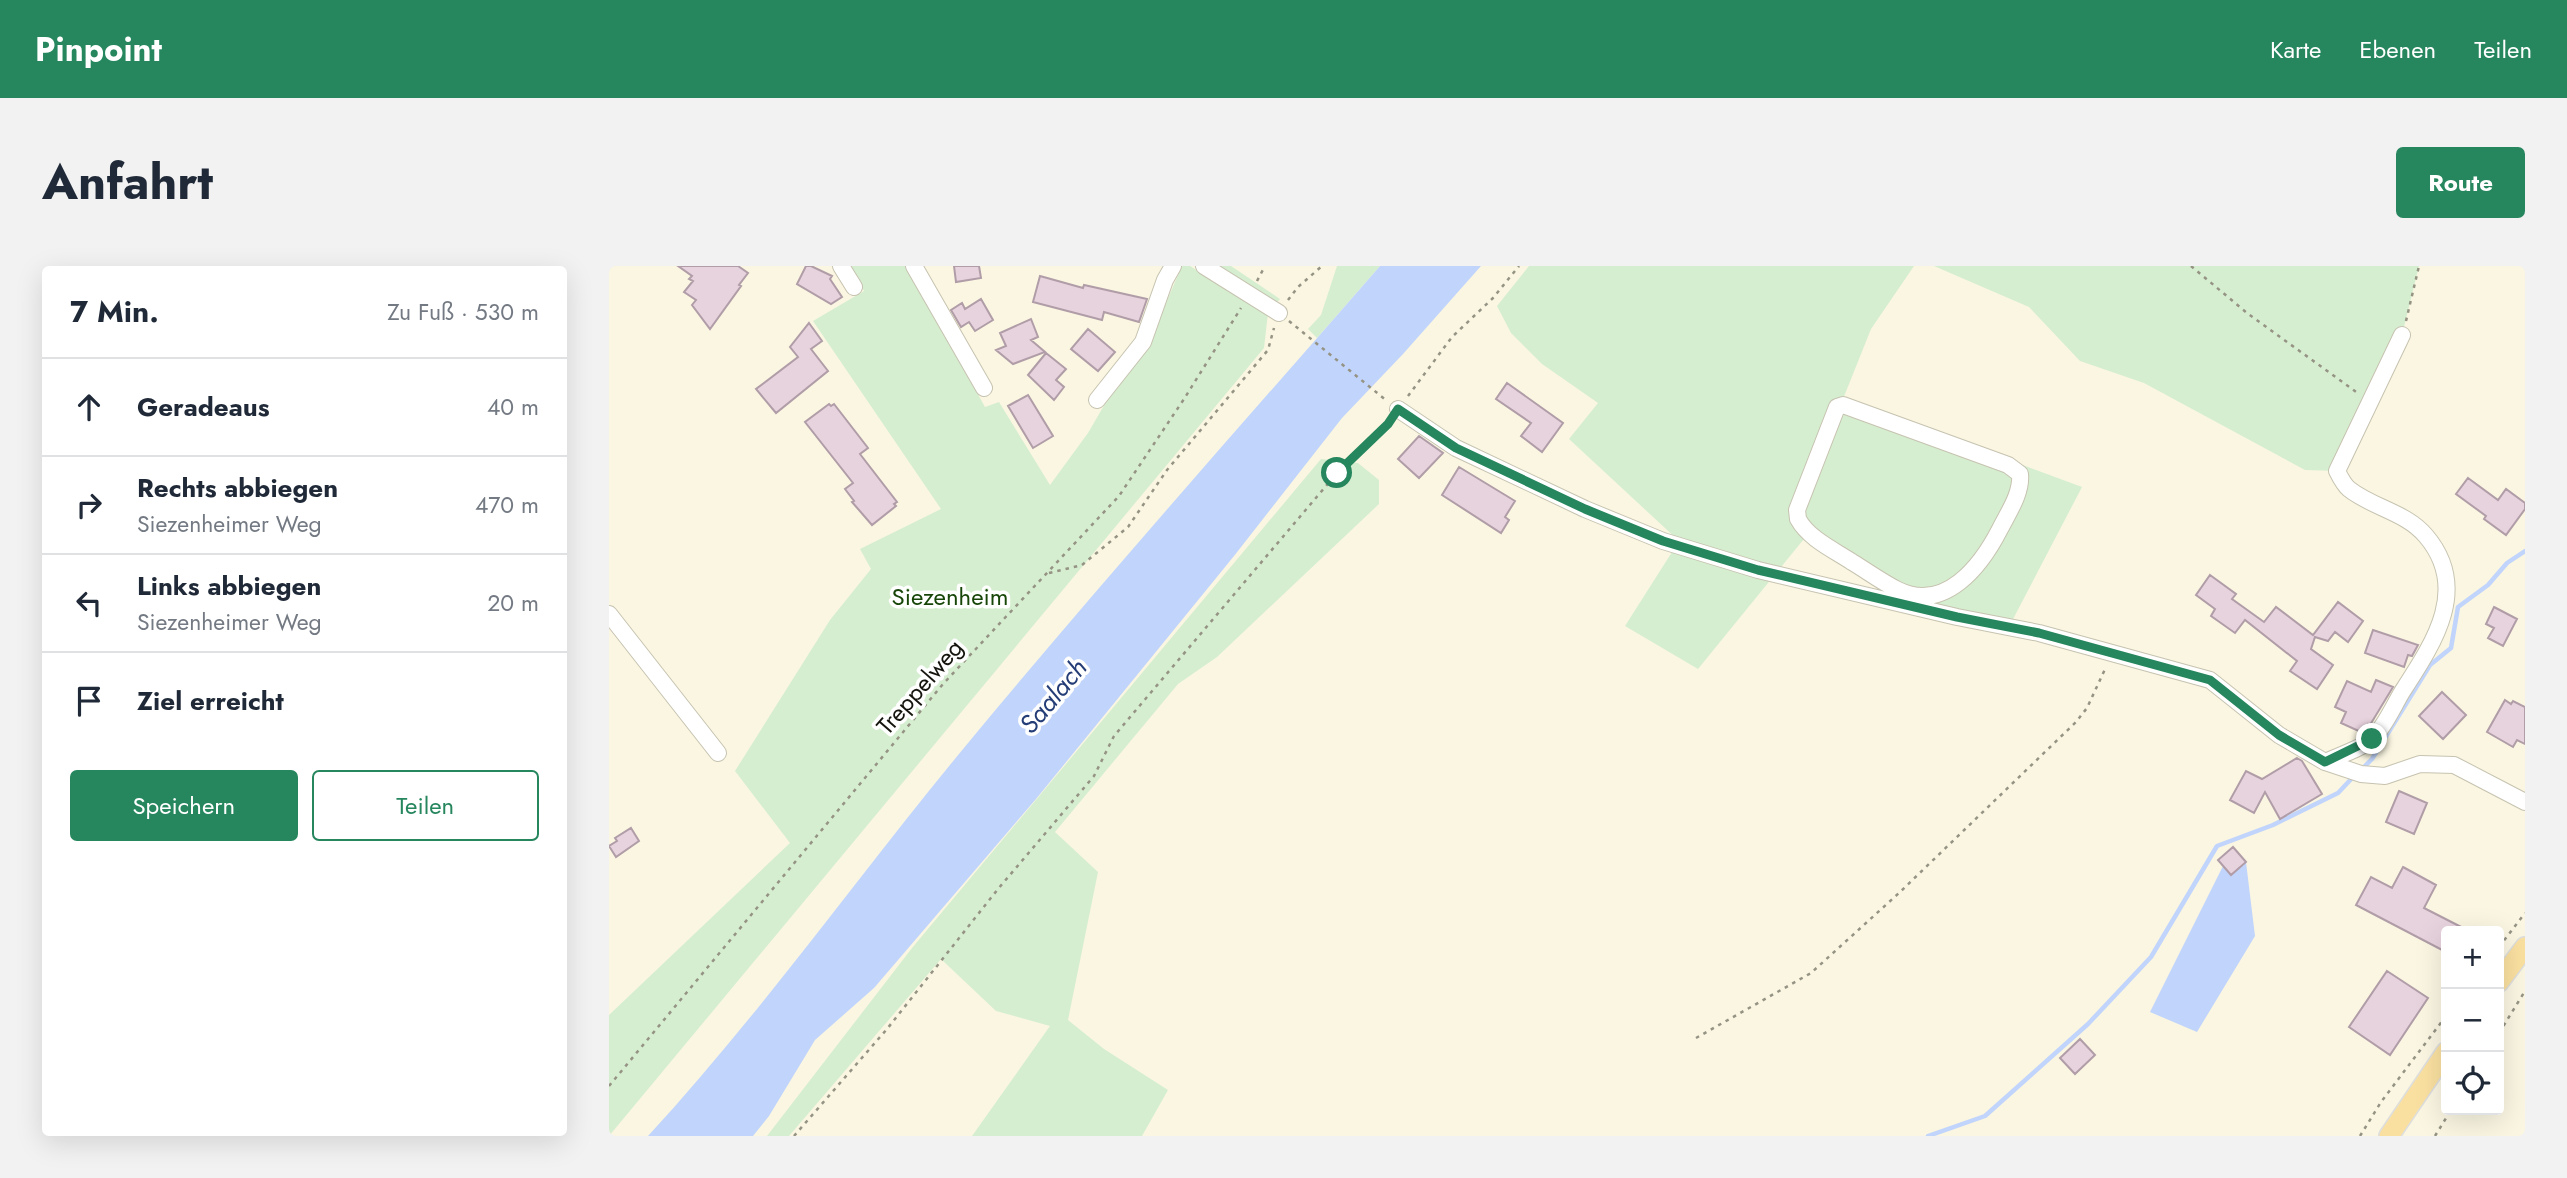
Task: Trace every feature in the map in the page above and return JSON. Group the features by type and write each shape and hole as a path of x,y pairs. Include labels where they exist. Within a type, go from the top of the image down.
{"main road":[{"path":"2504,975 2525,947"},
{"path":"2389,1136 2441,1059"}],"street":[{"path":"841,266 854,287"},
{"path":"914,266 984,388"},
{"path":"1097,400 1143,342 1173,266"},
{"path":"1205,266 1282,315"},
{"path":"2325,762 2372,739 2428,651 2439,630 2446,600 2447,579 2441,556 2425,534 2409,520 2348,488 2337,471 2402,335"},
{"path":"1849,405 1940,442 2008,465 2020,474 2013,503 1995,539 1982,560 1953,588 1931,596 1898,590 1822,543 1801,525 1797,510 1837,407 1849,405"},
{"path":"1395,407 1456,448 1585,509 1663,541 1758,570 1957,617 2039,633 2210,680 2279,735 2325,762 2361,774 2385,776 2420,764 2455,765 2525,802"},
{"path":"1953,588 1957,617"},
{"path":"609,614 717,753"}],"path":[{"name":"Treppelweg","path":"609,1086 943,684 1119,496 1184,399 1265,266"},
{"path":"1049,573 1082,565 1128,527 1167,470 1268,350 1282,315 1298,287 1322,266"},
{"path":"794,1136 887,1029 998,889 1094,776 1114,736 1337,473 1373,439 1395,407 1452,337 1493,298 1519,266"},
{"path":"2191,266 2247,313 2370,402"},
{"path":"2402,335 2419,266"},
{"path":"1282,315 1395,407"},
{"path":"1696,1038 1720,1022 1775,995 1811,973 1899,893 2076,722 2087,708 2113,654"},
{"path":"2504,940 2525,913"},
{"path":"2504,1025 2525,991"},
{"path":"2360,1136 2381,1102 2441,1023"},
{"path":"2435,1136 2448,1115"}],"green space":[{"name":"Siezenheim","path":"848,266 907,266 985,407 999,402 1050,485 1088,433 1120,378 1147,346 1182,266 1190,266 1212,280 1221,266 1231,266 1280,299 1268,313 1264,348 609,1136 609,1015 790,843 735,771 830,620 871,569 860,549 941,509 813,321 864,291"},
{"path":"1337,266 1380,266 1317,338 1308,329 1321,315"},
{"path":"1529,266 1914,266 1871,329 1843,399 2082,487 2011,623 1911,597 1808,534 1698,669 1625,626 1679,541 1569,439 1598,403 1542,364 1511,333 1497,306"},
{"path":"1934,266 2419,266 2402,335 2337,471 2305,470 2144,383 2080,361 2029,307"},
{"path":"1321,459 1358,463 1379,480 1379,504 1217,657 1178,684 1055,832 1098,872 1068,1020 1104,1049 1168,1090 1142,1136 972,1136 1050,1026 996,1011 941,959 789,1136 767,1136 912,948"}],"water":[{"name":"Saalach","path":"1380,266 1481,266 1342,418 1234,556 1036,799 874,988 815,1040 769,1116 753,1136 648,1136 773,989 932,787 1023,678"},
{"path":"2246,862 2255,936 2197,1032 2150,1012 2223,866 2231,875"}],"building":[{"path":"678,266 738,266 748,273 710,329 692,305 696,300 684,292 693,281 689,279 692,276"},
{"path":"806,266 832,276 830,279 842,297 831,304 797,284"},
{"path":"954,266 979,266 981,278 956,282"},
{"path":"1040,276 1083,288 1084,285 1147,299 1139,322 1104,312 1102,320 1033,302"},
{"path":"981,299 993,320 975,331 969,322 961,327 951,310 962,303 965,309"},
{"path":"1031,319 1038,337 1031,340 1045,352 1013,364 996,350 1006,346 1000,333"},
{"path":"809,323 822,341 811,349 828,371 776,413 756,389 798,357 790,347"},
{"path":"1088,329 1115,352 1098,371 1071,349"},
{"path":"1046,353 1066,369 1056,380 1064,387 1054,400 1028,375"},
{"path":"1507,383 1563,423 1542,452 1521,436 1531,423 1496,399"},
{"path":"1028,395 1053,436 1033,448 1008,406"},
{"path":"829,404 834,404 868,448 860,454 897,502 894,504 896,506 872,525 852,502 854,501 845,489 853,483 805,422"},
{"path":"1419,436 1443,453 1419,478 1398,459"},
{"path":"1459,467 1515,501 1505,517 1509,520 1501,533 1442,495"},
{"path":"2468,478 2498,500 2506,489 2525,503 2525,509 2506,535 2456,494"},
{"path":"2210,575 2236,594 2232,599 2264,622 2276,607 2313,635 2338,602 2363,621 2348,642 2335,632 2328,641 2315,637 2311,649 2333,665 2317,689 2290,671 2297,661 2245,620 2235,633 2211,616 2215,609 2196,595"},
{"path":"2494,607 2517,619 2503,646 2488,638 2494,628 2486,624"},
{"path":"2373,630 2418,645 2412,656 2408,655 2404,667 2365,653"},
{"path":"2376,680 2393,687 2370,725 2368,724 2363,733 2341,723 2346,712 2335,707 2347,681 2371,692"},
{"path":"2442,692 2466,715 2443,739 2419,716"},
{"path":"2505,700 2525,707 2525,744 2517,740 2513,747 2487,732"},
{"path":"2297,758 2302,761 2322,794 2280,819 2265,792 2254,813 2230,800 2246,771 2262,779"},
{"path":"2399,791 2427,803 2414,834 2386,822"},
{"path":"631,828 639,841 616,857 609,846 617,841 615,838"},
{"path":"2233,847 2246,862 2231,875 2218,860"},
{"path":"2403,867 2436,885 2424,908 2459,926 2441,926 2441,949 2356,905 2371,877 2392,888"},
{"path":"2387,971 2428,998 2390,1055 2349,1027"},
{"path":"2080,1039 2095,1055 2075,1074 2060,1058"}],"waterway":[{"path":"2361,770 2372,759 2430,665 2451,648 2458,607 2488,585 2507,563 2525,551"},
{"path":"1928,1136 1985,1116 2088,1024 2151,957 2217,846 2273,825 2338,793 2354,776"}],"route":[{"path":"1337,473 1388,424 1398,409 1456,448 1585,509 1663,541 1758,570 1957,617 2039,633 2210,680 2279,735 2325,762 2372,739"}]}
